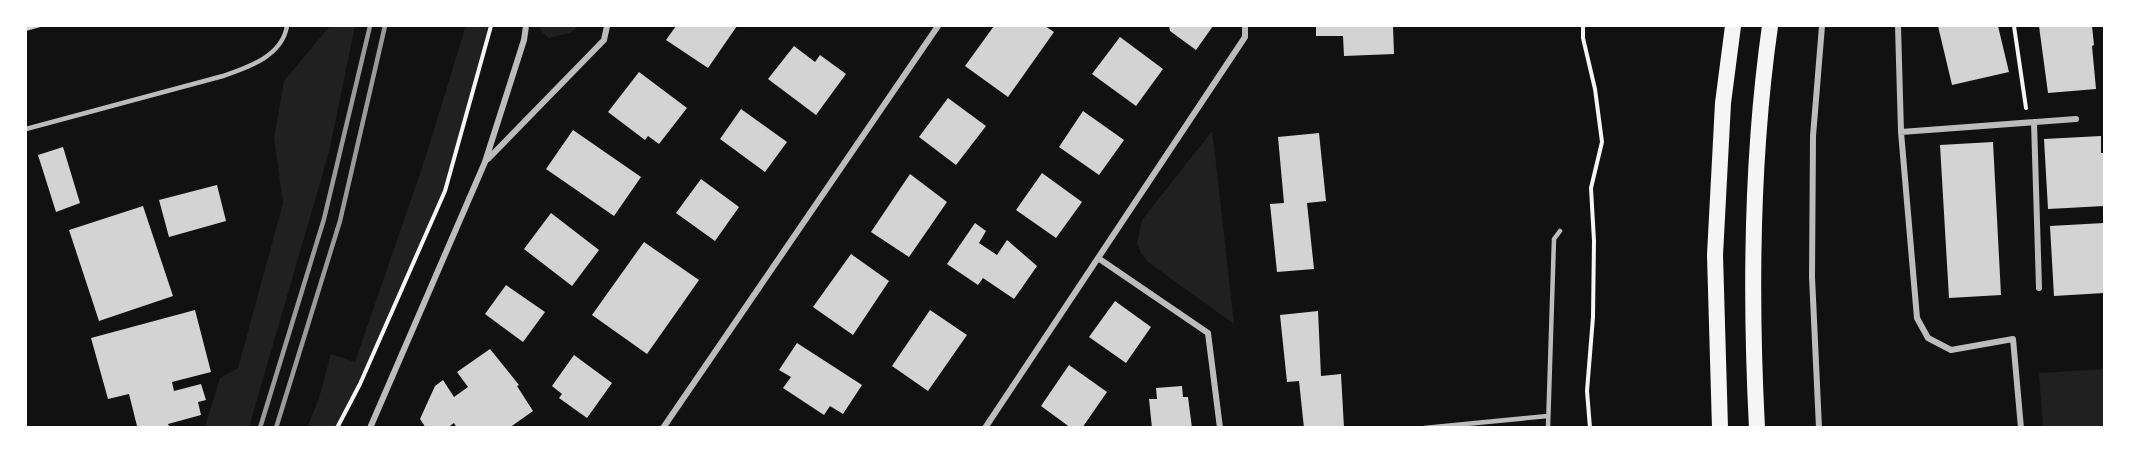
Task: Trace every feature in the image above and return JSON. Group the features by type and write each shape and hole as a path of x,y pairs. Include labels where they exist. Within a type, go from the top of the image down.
{"highway":[{"path":"1720,428 1715,255 1723,103 1733,26"},
{"path":"1757,428 1753,225 1756,144 1770,26"}],"street":[{"path":"370,428 485,162 524,40 526,26"},
{"path":"485,162 604,40 607,26"},
{"path":"663,428 938,26"},
{"path":"985,428 1245,37 1245,26"},
{"path":"1819,428 1812,277 1813,136 1822,26"},
{"path":"1898,26 1901,132 1917,318 1928,338 1951,350 2013,339 2021,428"},
{"path":"1901,132 2076,119"},
{"path":"2031,123 2039,288"},
{"path":"1098,258 1208,333 1220,428"}],"lane":[{"path":"26,129 223,76 252,66 273,52 286,34 288,26"},
{"path":"1548,428 1554,239 1560,231"},
{"path":"1424,428 1548,416"}],"path":[{"path":"337,428 360,384 445,191 491,26"},
{"path":"1583,26 1583,38 1595,89 1602,142 1591,188 1594,241 1593,317 1587,391 1590,428"},
{"path":"2014,26 2031,123"}],"shaded area":[{"path":"330,26 355,26 329,152 249,427 205,427 220,378 238,368 283,203 274,138 284,81"},
{"path":"465,26 491,26 445,191 360,384 337,427 307,428 319,398 331,354 355,362 425,159"},
{"path":"539,26 578,26 570,33 549,38"},
{"path":"1212,131 1234,324 1148,262 1137,243 1142,220"},
{"path":"2104,369 2104,427 2043,427 2039,373"}],"building":[{"path":"26,26 44,26 26,31"},
{"path":"676,26 737,26 708,68 666,40"},
{"path":"994,26 1045,26 1054,32 1008,97 965,66"},
{"path":"1169,26 1213,26 1196,50 1170,31"},
{"path":"1316,26 1393,26 1394,54 1344,56 1343,36 1316,36"},
{"path":"1938,26 1998,26 2009,72 1952,85"},
{"path":"2039,26 2092,26 2096,89 2048,93"},
{"path":"1120,37 1163,69 1136,106 1092,74"},
{"path":"794,46 815,62 820,55 846,74 816,115 768,79"},
{"path":"639,72 687,108 659,144 648,136 645,140 608,112"},
{"path":"948,98 986,126 956,165 919,137"},
{"path":"741,109 787,142 765,172 720,139"},
{"path":"1083,111 1124,140 1099,175 1059,147"},
{"path":"573,130 641,177 614,216 546,169"},
{"path":"1319,133 1326,201 1307,203 1314,269 1277,272 1270,204 1284,203 1278,137"},
{"path":"2101,136 2101,153 2104,153 2104,206 2048,209 2044,139"},
{"path":"1993,142 2001,295 1949,298 1940,145"},
{"path":"63,147 80,203 56,212 38,155"},
{"path":"1042,173 1082,202 1056,238 1016,210"},
{"path":"910,174 947,202 909,257 871,232"},
{"path":"701,179 739,207 715,241 676,213"},
{"path":"217,185 226,221 169,237 159,200"},
{"path":"143,206 173,296 99,321 69,230"},
{"path":"551,213 599,250 572,286 524,249"},
{"path":"975,223 986,231 979,243 997,255 1007,240 1037,266 1014,299 983,278 978,285 947,264"},
{"path":"2104,223 2104,293 2054,296 2050,226"},
{"path":"644,242 699,280 647,354 592,315"},
{"path":"851,254 889,281 853,335 813,307"},
{"path":"506,285 545,312 523,342 485,314"},
{"path":"1115,301 1151,327 1126,363 1089,337"},
{"path":"195,310 211,372 172,382 174,391 201,384 206,400 198,402 201,415 168,424 170,428 133,428 137,426 129,394 108,399 91,338"},
{"path":"930,310 967,335 928,391 892,366"},
{"path":"1318,311 1321,376 1341,374 1344,428 1304,428 1299,381 1287,382 1280,315"},
{"path":"797,343 862,385 843,414 830,406 824,415 783,388 791,377 779,370"},
{"path":"490,349 519,385 517,386 533,411 509,428 457,428 454,423 447,428 426,428 420,419 435,386 443,380 454,397 468,387 457,372"},
{"path":"574,355 612,383 587,418 559,398 562,394 552,386"},
{"path":"1069,365 1107,392 1082,428 1071,428 1041,406"},
{"path":"1182,386 1183,397 1188,397 1192,428 1152,428 1149,399 1157,399 1156,388"}],"railway":[{"path":"260,428 324,219 370,26"},
{"path":"276,428 340,221 385,26"}]}
